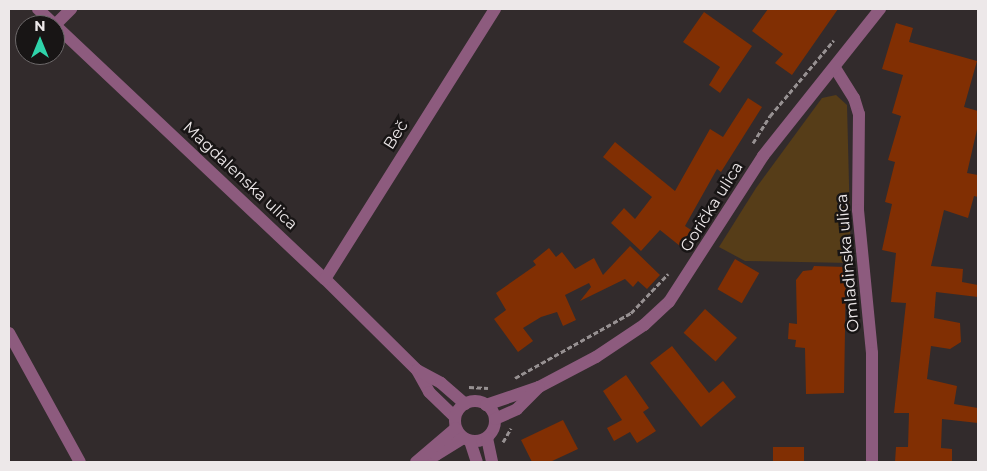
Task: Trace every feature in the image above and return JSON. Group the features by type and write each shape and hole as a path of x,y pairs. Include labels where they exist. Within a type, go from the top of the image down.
{"street":[{"name":"Beč","path":"326,279 495,9"},
{"name":"Gorička ulica","path":"486,405 539,387 620,341 669,302 763,156 797,110 835,68 880,9"},
{"name":"Magdalenska ulica","path":"65,34 326,279 417,370"},
{"name":"Omladinska ulica","path":"835,68 854,98 858,114 858,210 872,352 872,462"},
{"path":"11,342 80,462"},
{"path":"417,370 441,383 465,404"},
{"path":"417,370 429,392 461,431 477,462"},
{"name":"Gorička ulica","path":"495,419 517,409 539,387"},
{"path":"465,404 476,402 486,405 495,419 493,430 486,438"},
{"path":"419,460 436,455 461,431 465,404"},
{"path":"461,431 486,438"},
{"path":"486,438 492,462"}],"path":[{"path":"748,150 770,116 839,34"},
{"path":"510,381 630,313 674,265"}],"shaded area":[{"path":"836,95 847,105 851,263 745,261 719,247 756,188 822,98"}],"building":[{"path":"768,9 838,9 792,75 775,63 783,54 752,31"},
{"path":"704,12 752,46 720,93 709,85 720,67 683,42"},
{"path":"896,23 913,28 909,42 977,61 964,107 978,111 978,125 967,173 978,175 978,197 974,196 968,218 944,210 931,266 963,269 962,282 978,285 978,297 936,292 934,318 960,323 961,342 950,349 931,346 927,379 957,386 954,404 978,408 978,423 942,419 941,448 952,449 952,462 895,462 896,447 908,447 909,413 894,413 906,303 891,302 896,253 882,250 892,204 885,202 895,162 888,160 901,116 892,113 903,75 882,69"},
{"path":"748,98 762,107 721,172 717,169 685,226 691,230 680,246 660,230 641,251 611,223 624,208 635,219 652,197 603,157 615,142 675,191 710,129 723,137"},
{"path":"630,246 660,275 647,289 638,281 633,287 625,279 580,301 591,287 589,283 565,295 576,320 563,326 557,312 541,317 523,328 533,341 518,352 494,319 506,310 496,293 536,265 533,261 549,248 556,257 562,252 575,269 594,258 603,275"},
{"path":"735,259 759,273 742,303 718,289"},
{"path":"814,266 846,267 844,393 806,394 805,348 795,347 796,340 788,339 789,323 797,324 796,280 803,271 812,270"},
{"path":"705,309 737,338 716,362 684,333"},
{"path":"672,346 709,393 723,381 736,397 701,427 650,363"},
{"path":"626,375 649,408 643,412 656,431 637,443 630,432 614,441 607,428 622,420 603,391"},
{"path":"563,420 578,449 550,462 532,462 521,440"},
{"path":"773,447 804,447 804,462 773,462"}]}
